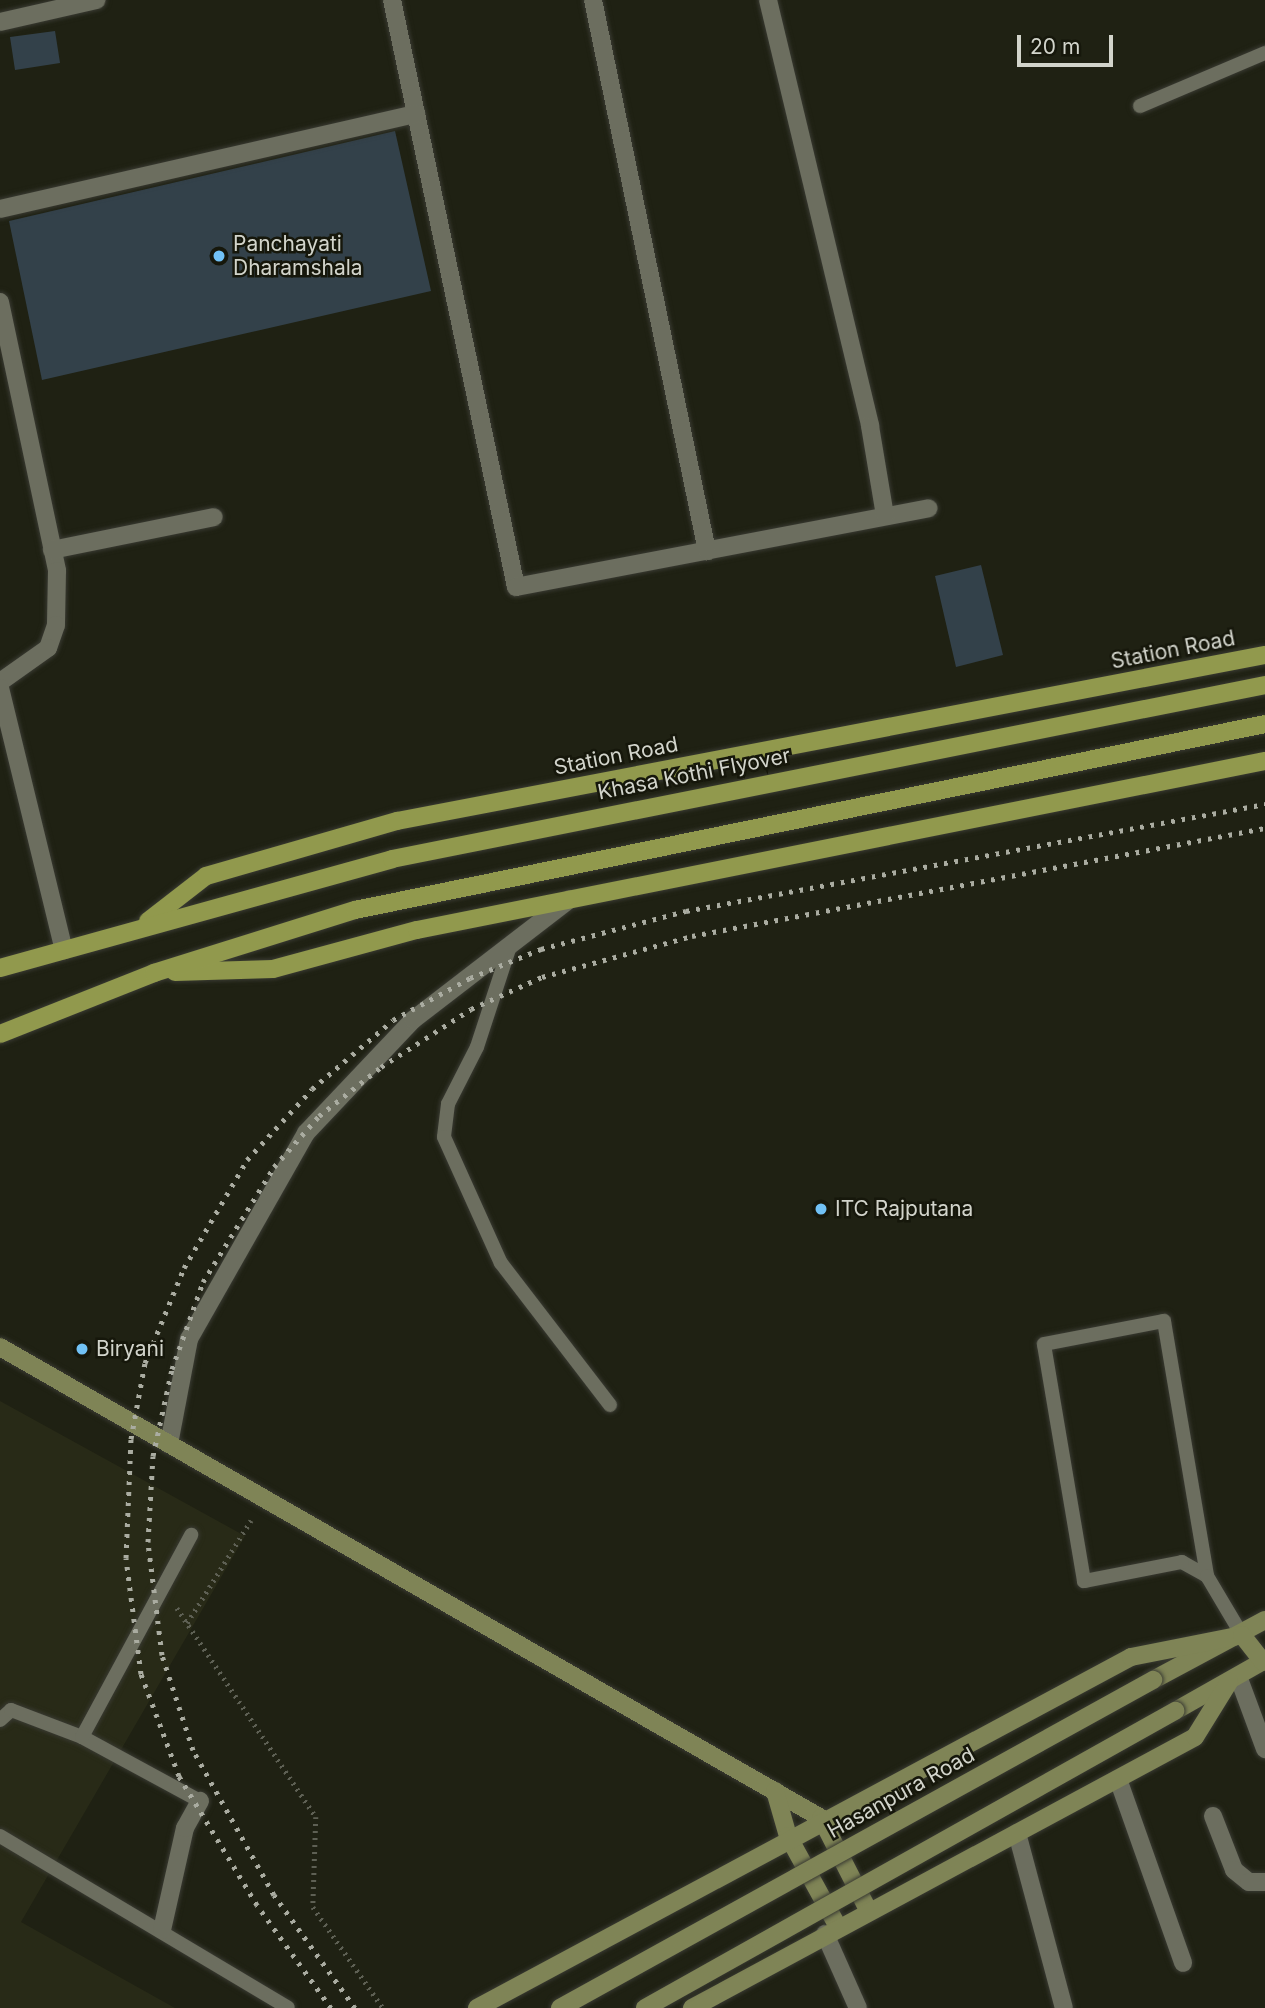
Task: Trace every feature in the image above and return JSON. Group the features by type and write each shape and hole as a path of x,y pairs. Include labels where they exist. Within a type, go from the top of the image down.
{"main road":[{"name":"Station Road","path":"0,968 137,929 205,876 397,821 1265,655"},
{"name":"Khasa Kothi Flyover","path":"137,929 206,908 405,856 1265,685"},
{"path":"0,1034 154,973 355,909 1265,724"},
{"path":"154,973 273,969 417,930 1265,761"}],"street":[{"path":"0,22 97,0"},
{"path":"392,0 516,587 929,508"},
{"path":"593,0 707,551"},
{"path":"768,0 870,426 885,516"},
{"path":"0,209 416,114"},
{"path":"0,302 52,550 56,625 48,648 0,682"},
{"path":"52,550 215,517"},
{"path":"0,688 64,950"},
{"path":"169,1444 189,1339 306,1133 413,1020 570,900"},
{"path":"0,1347 821,1818 868,1910"},
{"name":"Hasanpura Road","path":"561,2008 1265,1620"},
{"path":"477,2008 821,1818 1131,1657 1242,1635 1264,1661 645,2008"},
{"path":"1233,1679 1265,1749"},
{"path":"692,2008 868,1910 1195,1737 1233,1679"},
{"path":"1118,1779 1183,1963"},
{"path":"775,1791 788,1836 832,1930 858,2008"},
{"path":"162,1930 185,1828 200,1801"},
{"path":"1213,1816 1234,1870 1249,1882 1265,1882"},
{"path":"1017,1833 1064,2008"}],"lane":[{"path":"1140,106 1265,53"},
{"path":"510,946 477,1047 448,1104 444,1137 501,1264 610,1405"},
{"path":"1207,1576 1182,1562 1084,1581 1044,1344 1164,1321 1207,1576 1242,1635"},
{"path":"82,1737 191,1535"},
{"path":"0,1720 12,1710 82,1737 200,1801"},
{"path":"0,1836 162,1930 288,2008"}],"path":[{"path":"187,1623 265,1499"},
{"path":"163,1587 316,1817 313,1907 383,2008"}],"shaded area":[{"path":"0,1401 245,1536 21,1922 175,2008 0,2008"}],"building":[{"path":"55,31 60,63 15,70 10,37"},
{"name":"Panchayati Dharamshala","path":"395,131 431,291 42,380 9,221"},
{"path":"981,565 1003,655 956,667 935,576"}],"railway":[{"path":"331,2008 257,1905 179,1776 141,1674 126,1558 131,1439 145,1363 184,1268 247,1160 312,1089 393,1020 470,978 541,949 686,911 1265,804"},
{"path":"355,2008 274,1895 193,1750 162,1655 148,1542 153,1456 172,1369 203,1282 274,1167 319,1116 381,1067 471,1009 542,977 692,936 1265,828"}],"place":[{"name":"Panchayati Dharamshala","path":"219,256"},
{"name":"ITC Rajputana","path":"821,1209"},
{"name":"Biryani","path":"82,1349"}]}
